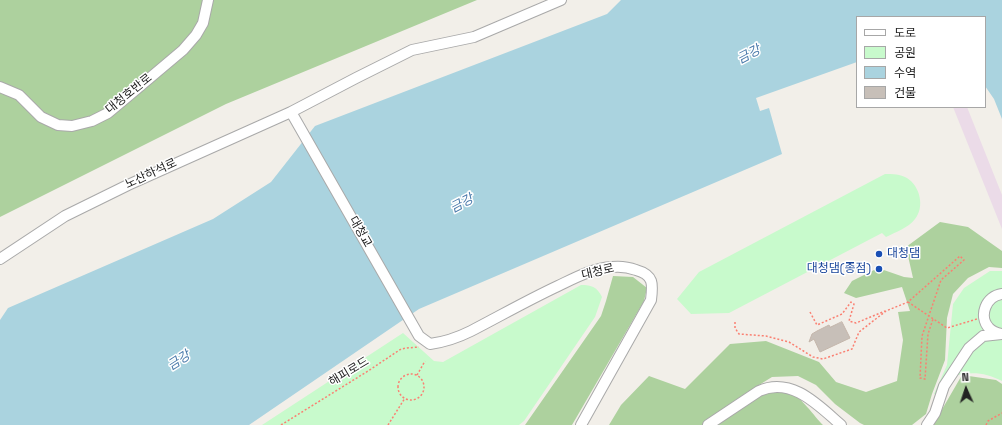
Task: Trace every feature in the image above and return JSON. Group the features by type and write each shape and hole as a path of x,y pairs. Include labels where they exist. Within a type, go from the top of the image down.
{"street":[{"name":"대청호반로","path":"0,87 19,95 41,117 58,125 72,126 92,120 108,113 183,50 196,35 203,23 208,0"},
{"name":"노산하석로","path":"0,259 72,212 221,142 291,112 412,50 474,37 561,0"},
{"name":"대청교","path":"291,112 419,336 430,344"},
{"name":"대청로","path":"430,344 448,341 470,332 566,282 600,268 613,266 626,267 641,271 650,276 653,286 651,300 581,425"},
{"path":"1002,294 996,295 987,302 984,312 989,328 1002,334"},
{"path":"927,425 934,413 944,386 969,348 982,336 1002,334"},
{"path":"708,425 759,391 766,388 779,387 794,389 806,396 841,425"}],"path":[{"path":"735,322 734,328 739,334 766,336 789,342 814,357 823,359 852,348 859,332 886,311 908,302 960,256 964,260 941,280 922,336 920,378 925,379 928,334 933,319"},
{"path":"810,312 817,325 842,314 851,302 854,304 849,321 856,323 908,302"},
{"path":"908,302 947,328 967,321 985,318"},
{"name":"해피로드","path":"281,425 401,349 430,344"},
{"path":"417,375 425,361"},
{"path":"408,374 417,375 423,380 423,392 417,398 405,398 399,391 399,383 404,376 408,374"},
{"path":"388,425 405,398"},
{"path":"986,425 988,421 1002,413"}],"shaded area":[{"path":"953,108 967,108 1002,195 1002,229"}],"green space":[{"path":"0,0 477,0 226,104 0,217"},
{"path":"885,174 894,174 907,178 918,191 920,197 920,209 915,219 905,227 886,237 882,233 729,313 691,314 677,299 699,272"},
{"path":"940,222 968,227 1002,251 1002,268 989,267 968,278 953,294 947,318 945,360 926,414 912,425 864,425 835,404 816,385 798,376 772,377 751,390 704,425 609,425 621,405 649,376 685,389 730,344 766,341 819,362 836,382 866,392 897,381 903,340 898,312 910,311 902,287 856,298 844,293 852,281 878,268 904,277 913,278 906,247"},
{"path":"990,271 1002,271 1002,381 990,376 979,374 961,374 955,376 944,396 934,394 947,365 953,304 964,288"},
{"path":"613,276 633,277 647,288 644,301 572,425 525,425 601,316"},
{"path":"581,285 594,287 602,297 595,317 524,421 519,425 262,425 403,333 434,361 443,362"},
{"path":"962,375 996,380 1002,384 1002,425 933,425"},
{"path":"768,391 786,391 795,395 823,425 713,425 721,419"}],"water":[{"name":"금강","path":"621,0 1002,0 1002,119 994,99 986,87 986,16 856,16 856,62 756,98 760,111 769,108 782,154 419,309 249,425 0,425 0,320 8,308 213,219 271,182 315,126 607,14"}],"building":[{"path":"842,322 850,338 820,352 814,339 809,342 812,334 829,325 830,327"}],"place":[{"name":"대청댐","path":"879,254"},
{"name":"대청댐(종점)","path":"879,269"}]}
